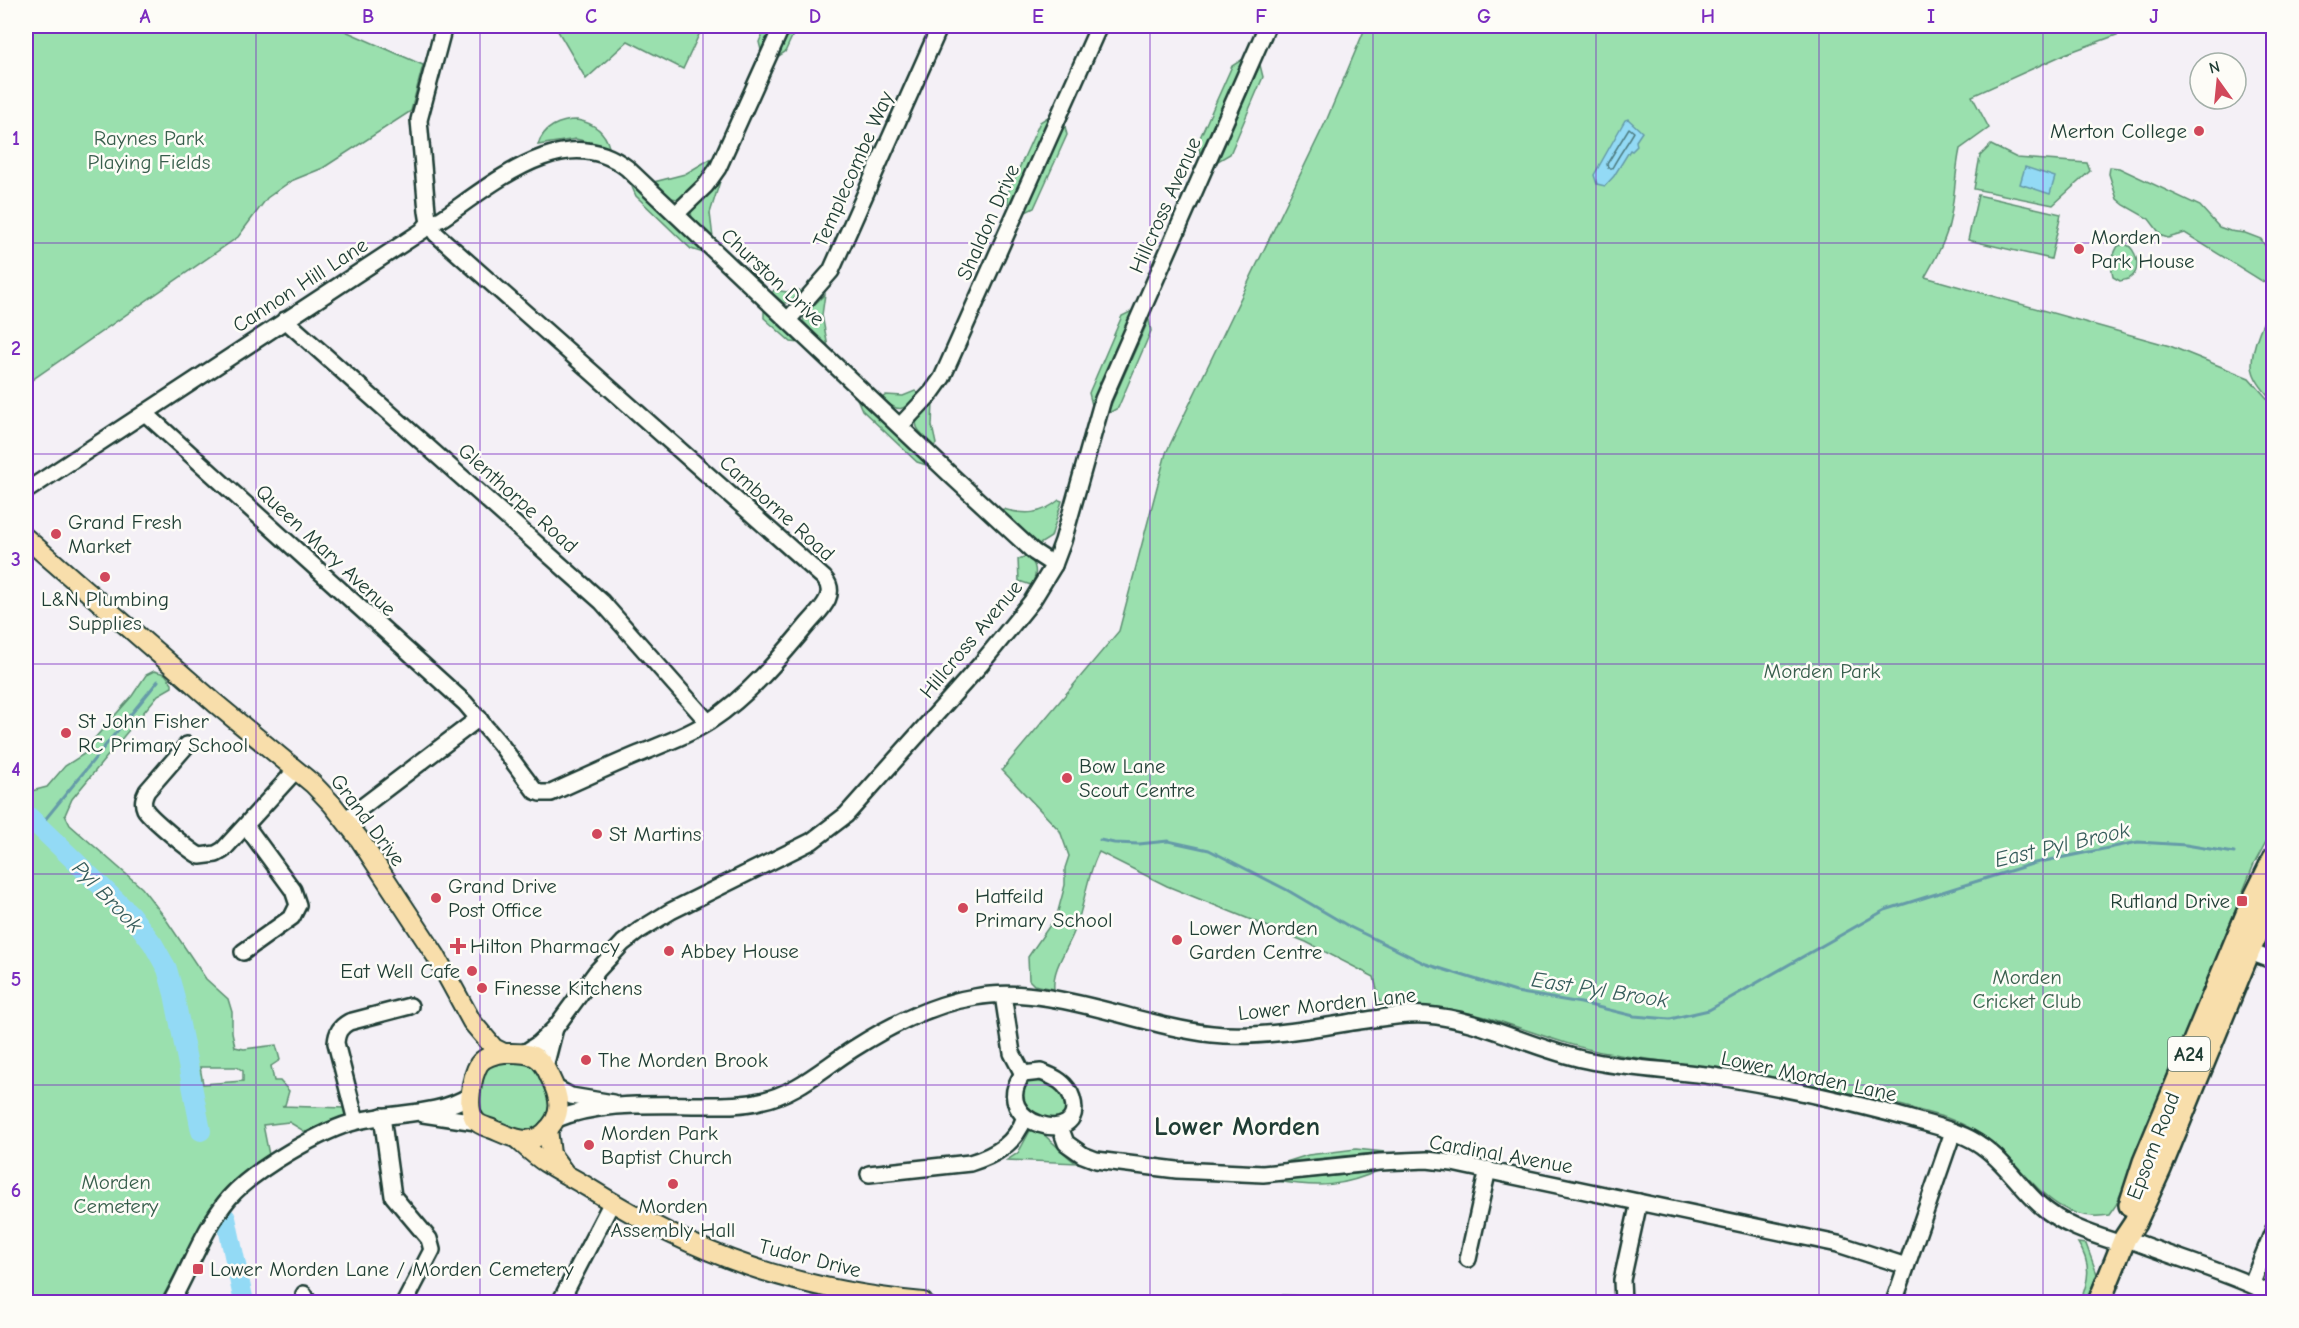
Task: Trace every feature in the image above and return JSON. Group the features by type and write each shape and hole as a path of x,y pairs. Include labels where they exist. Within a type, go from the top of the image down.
{"highway":[{"name":"Epsom Road","path":"2099,1302 2124,1241 2125,1220 2144,1162 2241,949 2274,858"},
{"name":"Epsom Road","path":"2241,949 2274,897"}],"main road":[{"name":"Grand Drive","path":"26,538 319,790 345,820 446,972 472,1022 494,1048 504,1053"},
{"name":"Grand Drive","path":"472,1022 479,1064"},
{"path":"504,1053 524,1053 533,1056 545,1067 556,1088 559,1100 558,1110 551,1124 540,1136 531,1140 518,1140 476,1122 471,1114 469,1096 479,1064 492,1055 504,1053"},
{"name":"Tudor Drive","path":"551,1124 551,1154 565,1173"},
{"name":"Tudor Drive","path":"518,1140 546,1164 565,1173 645,1222 684,1241 789,1280 852,1293 923,1302"}],"street":[{"path":"429,223 419,120 444,26"},
{"path":"676,214 706,185 718,168 782,26"},
{"name":"Templecombe Way","path":"788,320 831,271 940,26"},
{"name":"Shaldon Drive","path":"900,426 942,378 1099,26"},
{"name":"Hillcross Avenue","path":"524,1053 555,1028 597,971 640,930 671,910 812,841 846,815 1009,631 1032,601 1054,565 1067,530 1103,399 1267,26"},
{"name":"Churston Drive","path":"429,223 441,219 509,173 543,156 570,151 597,153 619,161 1034,552 1054,565"},
{"name":"Cannon Hill Lane","path":"26,491 422,231 429,223"},
{"name":"Camborne Road","path":"429,223 444,244 828,582 830,593 826,601 778,660 730,706 708,722 551,793"},
{"name":"Glenthorpe Road","path":"285,320 602,602 708,722"},
{"name":"Queen Mary Avenue","path":"145,413 479,718 535,790 540,793 551,793"},
{"path":"345,820 479,718"},
{"path":"187,745 147,790 144,798 146,811 200,856 216,854 224,850 296,770"},
{"path":"243,952 292,916 298,905 293,890 246,826"},
{"path":"2241,949 2274,961"},
{"path":"1003,995 1012,1053 1023,1074"},
{"name":"Lower Morden Lane","path":"551,1124 580,1112 622,1105 737,1104 773,1098 798,1087 851,1050 904,1022 960,1000 978,996 1003,995 1053,1000 1191,1031 1221,1035 1318,1028 1400,1016 1440,1017 1464,1021 1585,1060 1772,1086 1953,1132 1983,1147 2052,1215 2087,1232 2124,1241 2252,1284 2269,1297"},
{"path":"356,1121 336,1043 337,1034 342,1026 349,1022 410,1006"},
{"name":"Hillcross Avenue","path":"545,1067 555,1028"},
{"path":"1041,1072 1050,1075 1068,1088 1073,1100 1073,1114 1068,1123 1060,1127 1048,1126 1025,1117 1016,1103 1014,1094 1015,1083 1023,1074 1041,1072"},
{"name":"Lower Morden Lane","path":"556,1088 572,1096 622,1105"},
{"path":"171,1302 212,1224 230,1198 264,1170 322,1134 356,1121 417,1113 456,1104 469,1096"},
{"path":"417,1113 476,1122"},
{"path":"382,1116 393,1196 429,1239 432,1250 405,1302"},
{"path":"869,1174 970,1163 985,1159 1008,1145 1018,1134 1025,1117"},
{"name":"Cardinal Avenue","path":"1060,1127 1066,1143 1083,1155 1096,1160 1177,1170 1263,1174 1405,1160 1452,1163 1838,1244 1906,1266"},
{"path":"1894,1302 1953,1132"},
{"path":"1468,1259 1488,1169"},
{"path":"560,1302 612,1202"},
{"path":"1623,1302 1622,1280 1639,1202"},
{"path":"2252,1284 2274,1229"}],"green space":[{"name":"Raynes Park Playing Fields","path":"26,26 334,26 423,65 411,111 323,168 291,181 267,198 238,237 26,384"},
{"path":"555,26 703,26 683,69 628,41 586,79"},
{"path":"766,26 775,26 762,54 759,42"},
{"path":"788,26 797,26 785,52 774,59"},
{"name":"Morden Park","path":"1366,26 2141,26 2065,54 1972,96 1989,128 1960,149 1948,228 1940,250 1925,277 2170,346 2249,378 2273,405 2273,829 2254,864 2116,1205 2109,1215 2090,1216 2074,1213 2060,1206 2035,1185 1993,1143 1975,1130 1947,1118 1869,1097 1791,1080 1592,1050 1463,1012 1422,1007 1381,1007 1374,977 1306,942 1167,886 1099,852 1091,871 1078,922 1055,974 1054,989 1034,985 1029,980 1028,957 1057,915 1065,885 1065,868 1069,856 1060,831 1002,770 1119,631 1166,453 1327,119"},
{"path":"1243,59 1200,154 1198,142 1232,66"},
{"path":"1260,65 1263,77 1230,154 1218,161"},
{"path":"1051,115 1009,209 1007,195 1040,122"},
{"path":"577,120 598,129 605,136 609,147 576,139 538,145 548,129 564,121"},
{"path":"1064,122 1067,135 1034,208 1022,214"},
{"path":"1991,145 2017,158 2087,163 2090,171 2053,205 1974,189 1980,156"},
{"path":"712,158 704,174 678,199 671,198 654,182 685,174"},
{"path":"2110,167 2119,168 2200,206 2219,227 2261,239 2273,258 2273,288 2185,233 2168,238 2162,236 2149,219 2117,199 2109,174"},
{"path":"722,175 710,213 713,238 692,219 691,212"},
{"path":"629,180 707,254 691,249 636,196"},
{"path":"1978,195 2061,214 2051,259 1968,240"},
{"path":"2125,244 2133,250 2137,265 2130,278 2120,281 2113,277 2112,261 2118,246"},
{"path":"774,290 787,292 799,290 803,294 792,302 784,303 772,293"},
{"path":"825,294 822,315 828,347 803,321 806,313"},
{"path":"2273,302 2274,401 2257,380 2252,365 2256,341"},
{"path":"764,307 801,343 791,342 764,318"},
{"path":"1134,310 1092,405 1089,393 1122,316"},
{"path":"1149,319 1151,331 1118,408 1107,414"},
{"path":"915,391 919,394 901,408 893,407 882,398 886,395 903,396"},
{"path":"855,394 933,467 917,462 862,410"},
{"path":"933,402 932,426 936,444 934,446 921,433 916,424"},
{"path":"1059,500 1062,501 1051,537 1040,544 1031,540 1001,511 1003,509 1018,512 1039,511"},
{"path":"1027,556 1033,562 1035,570 1035,577 1031,585 1019,581 1018,559"},
{"name":"Morden Cemetery","path":"154,671 165,674 172,683 172,687 158,695 72,799 65,815 70,825 142,888 206,979 228,999 232,1012 235,1047 244,1049 276,1045 280,1060 271,1066 274,1081 280,1081 289,1091 285,1105 282,1106 345,1108 347,1112 344,1116 307,1133 289,1122 263,1125 269,1155 227,1188 210,1209 160,1302 26,1302 26,789 28,792 47,787 65,766 84,754 94,739 132,696 146,675","holes":["200,1067 237,1067 243,1071 243,1081 203,1084"]},
{"path":"526,1061 536,1067 554,1108 539,1128 522,1133 482,1115 478,1098 486,1069 495,1063"},
{"path":"1035,1078 1055,1085 1065,1094 1066,1112 1060,1117 1048,1119 1042,1117 1035,1114 1020,1100 1024,1083"},
{"path":"1034,1128 1076,1163 1007,1160 1018,1153 1031,1129"},
{"path":"1356,1149 1385,1152 1286,1162 1308,1155"},
{"path":"1382,1169 1343,1183 1305,1185 1277,1181 1356,1174"},
{"path":"2078,1243 2086,1244 2097,1274 2086,1302 2080,1302 2088,1272"},
{"path":"1279,1295 1307,1296 1336,1302 1263,1301"}],"water":[{"path":"1628,119 1642,132 1636,141 1637,146 1632,151 1630,150 1605,186 1597,184 1594,175 1625,120"},
{"path":"2025,167 2055,177 2050,194 2020,184"}],"waterway":[{"name":"East Pyl Brook","path":"39,827 158,681"},
{"name":"Pyl Brook","path":"26,814 131,915 153,944 167,969 201,1131"},
{"name":"East Pyl Brook","path":"1100,840 1139,844 1168,841 1209,850 1287,890 1350,927 1426,964 1516,992 1581,1003 1634,1016 1670,1019 1709,1010 1885,910 2035,863 2138,842 2186,845 2234,853"},
{"name":"Pyl Brook","path":"226,1218 244,1302"}],"place":[{"name":"Merton College","path":"2199,131"},
{"name":"Morden Park House","path":"2079,249"},
{"name":"Grand Fresh Market","path":"56,534"},
{"name":"L&N Plumbing Supplies","path":"105,577"},
{"name":"St John Fisher RC Primary School","path":"66,733"},
{"name":"Bow Lane Scout Centre","path":"1067,778"},
{"name":"St Martins","path":"597,834"},
{"name":"Grand Drive Post Office","path":"436,898"},
{"name":"Rutland Drive","path":"2242,901"},
{"name":"Hatfeild Primary School","path":"963,908"},
{"name":"Lower Morden Garden Centre","path":"1177,940"},
{"name":"Hilton Pharmacy","path":"458,946"},
{"name":"Abbey House","path":"669,951"},
{"name":"Eat Well Cafe","path":"472,971"},
{"name":"Finesse Kitchens","path":"482,988"},
{"name":"The Morden Brook","path":"586,1060"},
{"name":"Morden Park Baptist Church","path":"589,1145"},
{"name":"Morden Assembly Hall","path":"673,1184"},
{"name":"Lower Morden Lane / Morden Cemetery","path":"198,1269"}],"district":[{"name":"Lower Morden","path":"1237,1126"}],"park label":[{"name":"Morden Cricket Club","path":"2027,989"}]}
